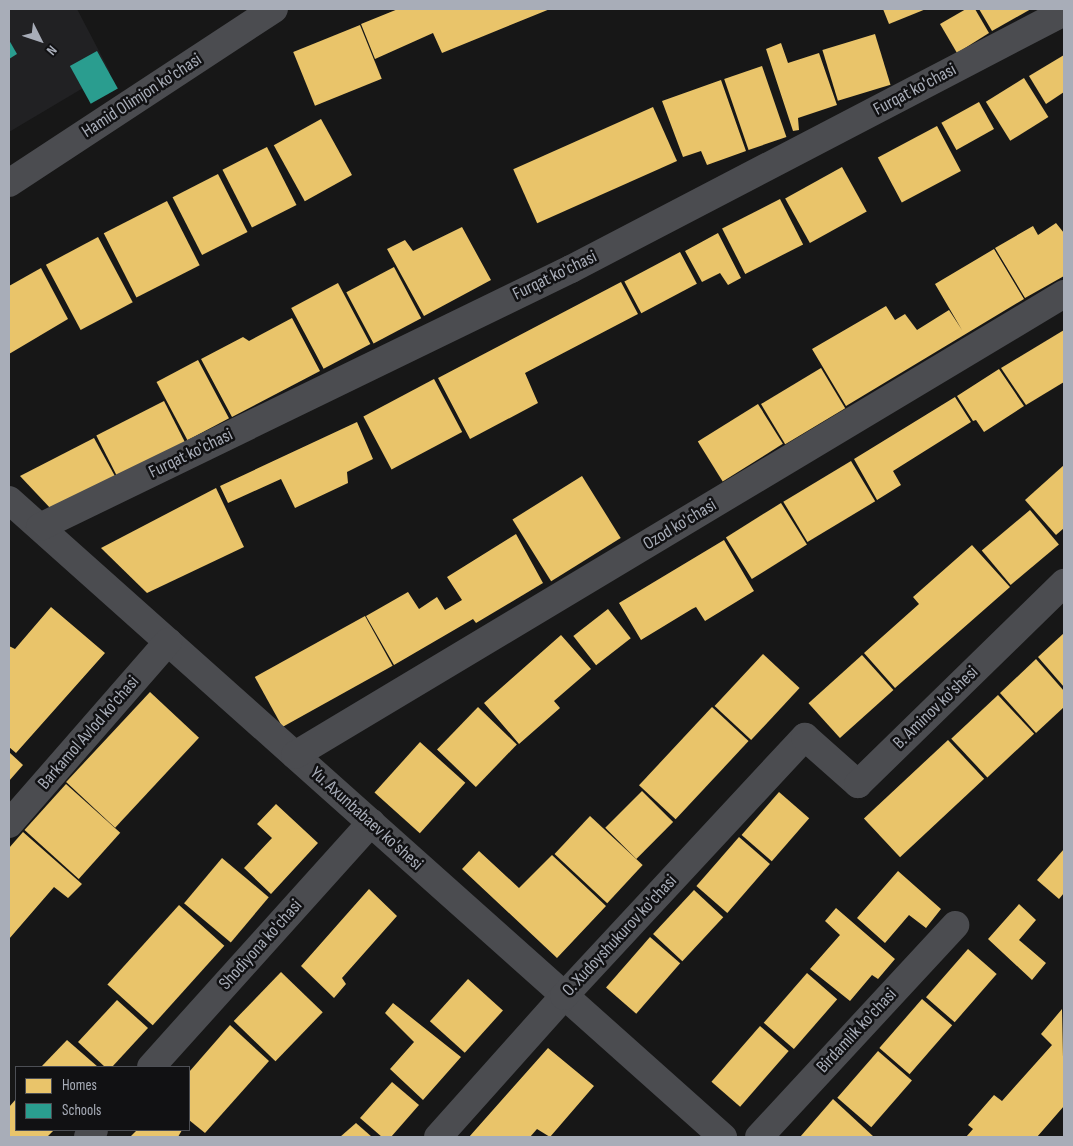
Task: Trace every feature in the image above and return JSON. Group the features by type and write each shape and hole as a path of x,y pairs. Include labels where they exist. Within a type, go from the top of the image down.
{"street":[{"name":"Hamid Olimjon ko'chasi","path":"9,183 274,9"},
{"name":"Furqat ko'chasi","path":"40,528 571,269 1064,12"},
{"name":"Ozod ko'chasi","path":"295,755 1064,294"},
{"name":"Yu. Axunbabaev ko'shesi","path":"9,500 723,1137"},
{"name":"B. Aminov ko'shesi","path":"805,737 858,784 1064,583"},
{"name":"Barkamol Avlod ko'chasi","path":"9,824 168,642"},
{"name":"O. Xudoyshukurov ko'chasi","path":"438,1137 564,996 805,737"},
{"name":"Shodiyona ko'chasi","path":"151,1066 371,823"},
{"name":"Birdamlik ko'chasi","path":"760,1137 955,925"}],"shaded area":[{"path":"9,9 77,9 110,72 9,132"}],"building: Homes":[{"path":"398,9 550,9 442,53 433,33 375,59 361,24"},
{"path":"883,9 926,9 889,24"},
{"path":"966,9 975,9 989,33 957,53 940,24"},
{"path":"979,9 1031,9 992,31"},
{"path":"360,25 382,79 315,106 293,52"},
{"path":"875,34 890,85 838,101 822,50"},
{"path":"781,43 788,63 819,53 837,105 798,118 799,130 793,131 766,49"},
{"path":"1064,55 1064,92 1046,104 1029,76"},
{"path":"762,66 786,137 749,150 724,79"},
{"path":"1024,78 1048,117 1010,141 986,102"},
{"path":"721,80 746,151 707,165 701,151 683,157 662,101"},
{"path":"979,102 994,129 956,150 941,123"},
{"path":"653,107 677,161 537,223 513,169"},
{"path":"321,119 352,175 305,201 274,145"},
{"path":"937,126 961,171 902,202 878,157"},
{"path":"267,147 297,205 252,228 222,170"},
{"path":"842,167 867,212 810,243 785,199"},
{"path":"218,174 248,232 202,255 173,197"},
{"path":"780,199 803,244 745,274 722,229"},
{"path":"167,201 200,265 136,297 104,233"},
{"path":"1056,223 1064,233 1064,276 1025,298 995,248 1033,226 1038,235"},
{"path":"462,227 491,280 424,316 387,249 405,240 413,251"},
{"path":"718,233 741,278 728,285 720,273 702,282 685,251"},
{"path":"98,237 133,302 81,330 46,265"},
{"path":"994,249 1024,299 846,406 812,349 886,306 895,320 905,314 917,330 949,310 962,330 935,284"},
{"path":"680,252 697,284 641,313 624,282"},
{"path":"394,267 421,318 374,344 346,292"},
{"path":"41,268 68,319 9,354 9,286"},
{"path":"621,282 638,314 525,373 538,403 470,439 438,378"},
{"path":"338,283 370,344 324,369 291,308"},
{"path":"292,318 320,371 232,417 201,359 243,337 249,341"},
{"path":"1064,330 1064,382 1026,405 1001,368"},
{"path":"198,360 229,418 187,440 157,382"},
{"path":"821,368 845,408 785,444 761,404"},
{"path":"999,369 1024,406 984,432 976,420 973,421 957,396"},
{"path":"434,379 462,432 392,470 363,417"},
{"path":"955,397 971,422 893,471 901,485 877,500 854,459"},
{"path":"164,401 185,442 117,476 96,436"},
{"path":"758,404 783,444 723,481 698,442"},
{"path":"357,422 373,459 347,472 348,483 295,508 281,479 228,503 220,486"},
{"path":"94,438 116,478 52,510 20,476"},
{"path":"851,461 875,501 807,542 783,502"},
{"path":"1064,465 1064,528 1056,535 1025,500"},
{"path":"582,476 621,538 551,581 512,519"},
{"path":"216,488 244,547 147,593 101,548"},
{"path":"781,503 807,545 752,579 726,537"},
{"path":"1030,510 1059,544 1011,585 982,550"},
{"path":"516,534 543,583 476,623 473,619 394,665 366,616 408,592 419,609 437,597 445,610 462,600 447,577"},
{"path":"724,540 754,591 705,621 696,607 641,640 619,603"},
{"path":"972,545 1010,587 895,688 864,653 919,604 913,597"},
{"path":"51,607 105,653 16,753 9,747 9,646 15,649"},
{"path":"608,609 631,638 596,665 573,636"},
{"path":"365,616 393,666 282,727 255,677"},
{"path":"1064,633 1064,687 1038,657"},
{"path":"561,635 591,669 554,701 560,708 519,744 484,703"},
{"path":"763,654 800,688 751,740 715,706"},
{"path":"862,655 893,690 840,738 808,703"},
{"path":"1036,659 1064,691 1064,707 1036,733 1000,693"},
{"path":"150,692 199,738 115,828 66,782"},
{"path":"998,695 1034,734 987,777 951,739"},
{"path":"478,707 517,745 476,787 437,749"},
{"path":"712,707 749,741 676,819 639,785"},
{"path":"948,740 984,779 900,857 864,818"},
{"path":"420,742 465,783 420,833 374,793"},
{"path":"9,752 23,765 9,781"},
{"path":"66,784 120,833 79,879 25,830"},
{"path":"642,791 673,822 636,859 605,828"},
{"path":"779,792 809,818 772,861 742,835"},
{"path":"276,804 318,843 271,894 244,868 272,838 257,824"},
{"path":"590,816 643,865 607,903 555,854"},
{"path":"23,832 82,884 68,898 54,887 9,939 9,848"},
{"path":"739,837 770,864 727,913 696,886"},
{"path":"1064,849 1064,893 1059,899 1037,880"},
{"path":"479,851 519,888 552,855 606,906 557,958 462,869"},
{"path":"222,858 269,897 231,942 184,903"},
{"path":"898,871 941,909 926,928 909,915 885,943 857,918"},
{"path":"369,889 397,916 342,978 346,984 334,998 301,966"},
{"path":"694,890 723,917 682,961 653,934"},
{"path":"1019,904 1036,920 1019,940 1046,963 1032,980 988,939"},
{"path":"179,905 224,946 153,1025 107,985"},
{"path":"836,908 895,959 878,979 872,975 850,1001 810,969 840,935 825,921"},
{"path":"650,937 680,963 636,1014 606,988"},
{"path":"968,949 997,974 955,1022 926,997"},
{"path":"281,972 323,1012 275,1061 234,1021"},
{"path":"807,973 837,999 794,1049 764,1023"},
{"path":"468,979 503,1010 465,1053 430,1021"},
{"path":"922,999 952,1025 910,1074 879,1048"},
{"path":"117,1000 148,1028 113,1066 104,1066 78,1042"},
{"path":"393,1003 461,1057 423,1100 390,1069 414,1042 385,1013"},
{"path":"1062,1009 1064,1106 1037,1137 966,1137 973,1129 968,1125 994,1095 1002,1101 1052,1045 1041,1034"},
{"path":"230,1025 269,1061 205,1133 190,1121 190,1071"},
{"path":"760,1026 789,1051 740,1107 711,1082"},
{"path":"67,1040 97,1066 42,1066"},
{"path":"548,1048 594,1086 550,1137 537,1129 530,1137 469,1137"},
{"path":"878,1051 912,1081 871,1127 837,1098"},
{"path":"392,1082 419,1105 391,1137 382,1137 360,1118"},
{"path":"833,1099 874,1137 800,1137"},
{"path":"15,1100 15,1131 53,1131 47,1137 9,1137 9,1107"},
{"path":"356,1123 372,1137 340,1137"},
{"path":"136,1131 181,1131 178,1137 130,1137"}],"building: Schools":[{"path":"9,40 17,54 9,59"},
{"path":"97,51 118,89 91,104 70,66"}]}
